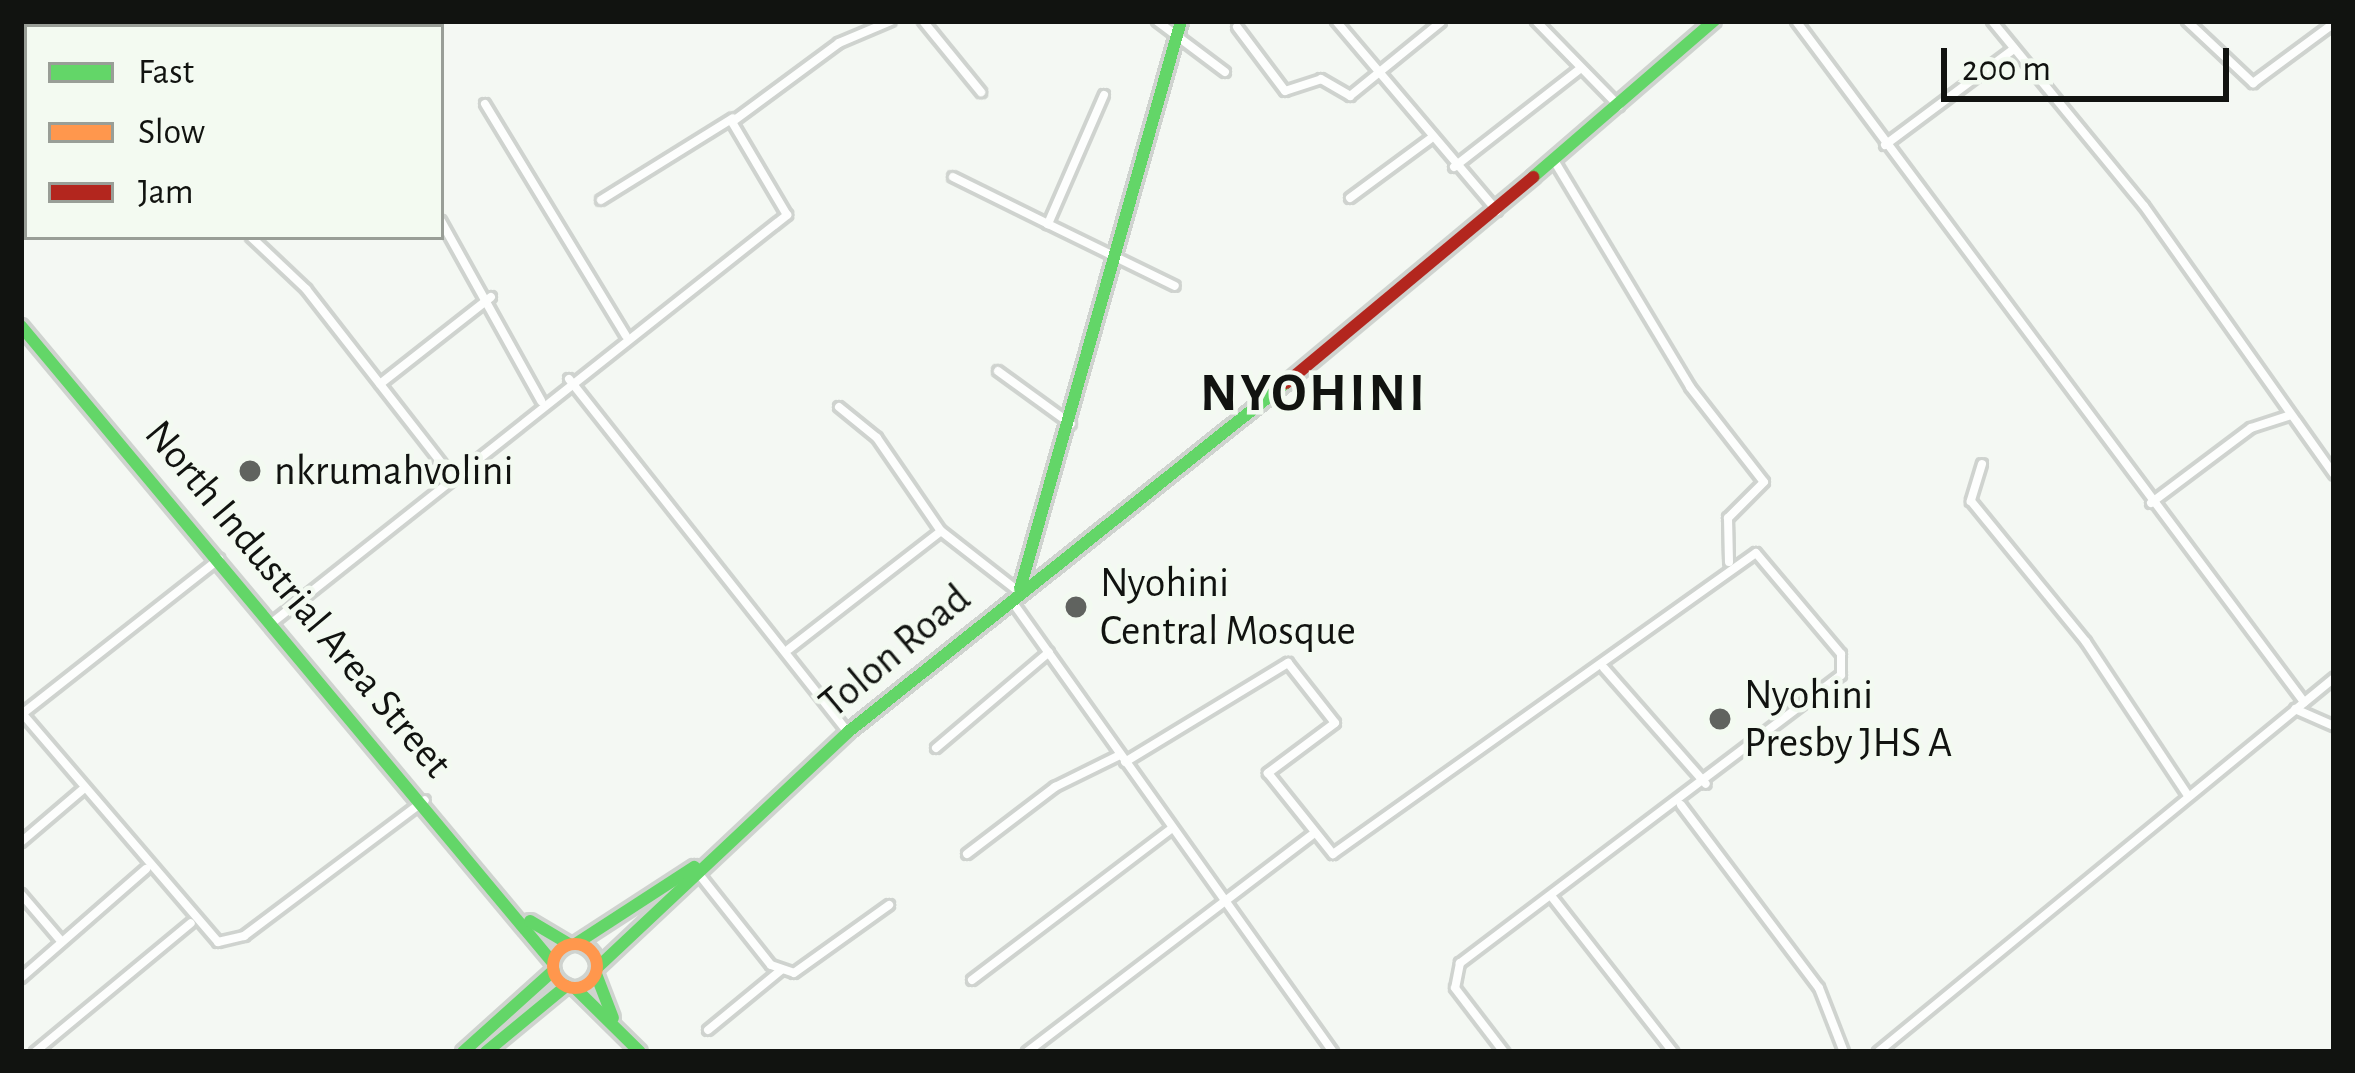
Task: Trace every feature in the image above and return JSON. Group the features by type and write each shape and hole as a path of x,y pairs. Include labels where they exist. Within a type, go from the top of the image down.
{"main road":[{"path":"1014,596 1072,425 1115,251 1181,21"},
{"name":"Tolon Road","path":"694,867 1014,596 1147,496 1497,211 1714,21"},
{"name":"North Industrial Area Street","path":"21,326 522,916 570,987 617,1026"},
{"path":"464,1052 573,944 694,867"},
{"path":"486,1052 597,970 694,867"},
{"name":"North Industrial Area Street","path":"522,916 573,944 597,970 617,1026"},
{"path":"617,1026 640,1052"}],"street":[{"path":"601,200 735,118 839,43 891,21"},
{"path":"923,21 981,92"},
{"path":"1157,21 1225,71"},
{"path":"1336,21 1430,139 1497,211"},
{"path":"1536,21 1621,107"},
{"path":"1811,21 1798,25 2304,702"},
{"path":"1992,21 2144,206 2334,475"},
{"path":"2187,21 2253,82 2334,23"},
{"path":"1237,27 1292,94 1321,80 1349,96 1441,22"},
{"path":"1885,145 2014,49"},
{"path":"1454,167 1580,69"},
{"path":"1048,224 1104,95"},
{"path":"485,104 626,336"},
{"path":"273,622 449,473 790,211 735,118"},
{"path":"1350,198 1430,139"},
{"path":"1555,162 1690,387 1764,482 1728,518 1729,562"},
{"path":"952,177 1115,251 1175,286"},
{"path":"444,226 491,297 541,401"},
{"path":"254,240 380,384 449,473"},
{"path":"380,384 491,297"},
{"path":"998,371 1072,425"},
{"path":"569,379 679,527 789,649 848,732"},
{"path":"839,407 877,438 941,531 1014,596 1221,901 1333,1052"},
{"path":"2151,503 2251,428 2288,416"},
{"path":"1982,464 1971,501 2086,642 2187,794"},
{"path":"789,649 941,531"},
{"path":"967,854 1054,787 1122,759 1288,663 1335,723 1268,773 1312,836 1333,854 1604,668 1729,562 1756,553 1844,666 1681,805 1500,928 1455,977 1504,1052"},
{"path":"220,558 22,713 146,868 192,922 218,942 244,936 425,800"},
{"path":"936,748 1049,652"},
{"path":"1604,668 1706,784"},
{"path":"1878,1052 2334,677"},
{"path":"2295,709 2334,726"},
{"path":"21,842 82,790"},
{"path":"1681,805 1820,988 1844,1052"},
{"path":"972,980 1171,829"},
{"path":"1027,1052 1312,836"},
{"path":"694,867 781,970"},
{"path":"21,978 146,868"},
{"path":"21,894 61,941"},
{"path":"1552,897 1673,1052"},
{"path":"708,1030 781,970 804,970 889,905"},
{"path":"35,1052 192,922"}],"traffic: fast":[{"path":"1020,589 1181,21"},
{"path":"1533,177 1714,21"},
{"path":"21,326 553,963"},
{"path":"598,967 848,732 1286,383"},
{"path":"577,943 694,867"},
{"path":"530,921 569,944"},
{"path":"463,1052 554,970"},
{"path":"596,974 613,1018"},
{"path":"486,1052 566,986"},
{"path":"575,988 640,1052"}],"traffic: slow":[{"path":"575,944 591,950 597,966 591,982 575,988 559,982 553,966 559,950 575,944"}],"traffic: jam":[{"path":"1286,383 1533,177"}],"place":[{"name":"nkrumahvolini","path":"250,471"},
{"name":"Nyohini Central Mosque","path":"1076,607"},
{"name":"Nyohini Presby JHS A","path":"1720,719"}],"district":[{"name":"NYOHINI","path":"1314,394"}]}
